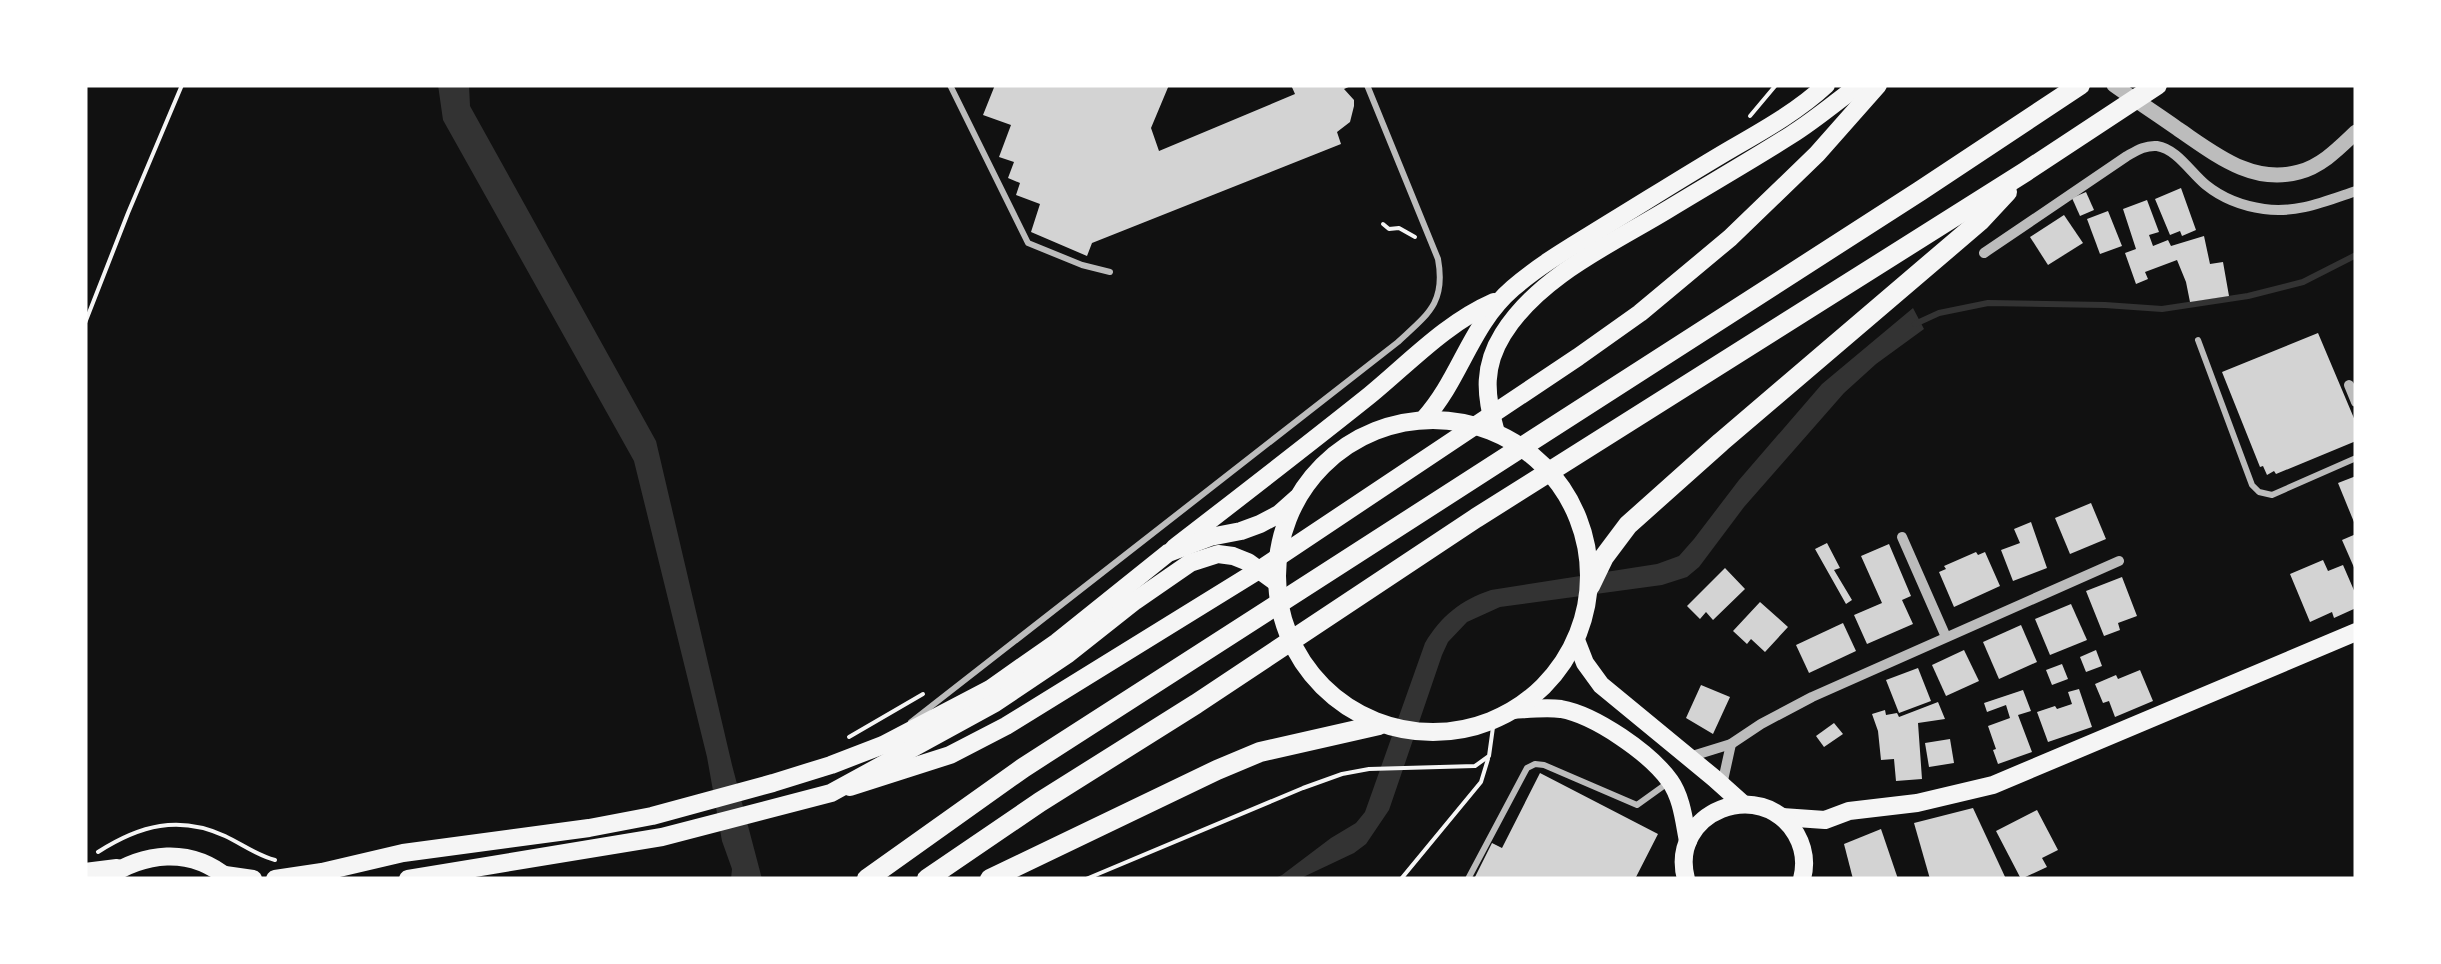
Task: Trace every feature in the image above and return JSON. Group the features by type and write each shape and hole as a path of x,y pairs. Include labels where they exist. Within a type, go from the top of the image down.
{"highway":[{"path":"867,879 1023,768 2080,85"},
{"path":"927,879 1492,508 2026,172 2157,85"},
{"path":"1590,586 1628,525 1980,221 2026,172"},
{"path":"990,879 1260,752 1379,725"}],"main road":[{"path":"277,870 322,872 403,853 652,816 773,784 884,745 954,710 1022,668 1467,316 1499,300 1532,272 1773,124 1826,85"},
{"path":"1495,429 1486,393 1490,361 1504,332 1530,301 1582,262 1790,136 1859,85"},
{"path":"408,879 662,838 917,767 971,745 1262,568 1640,313 1730,238 1818,154 1878,85"},
{"path":"1424,419 1439,402 1473,336 1499,300"},
{"path":"1443,419 1495,429 1529,451 1557,482 1576,515 1584,538 1590,586 1576,640 1541,689 1494,720 1438,731 1379,725 1362,718 1333,700 1307,669 1281,612 1277,566 1297,498 1311,477 1352,442 1388,425 1443,419"},
{"path":"1168,552 1260,524 1297,498"},
{"path":"831,792 995,704 1190,563 1218,554 1233,556 1277,583"},
{"path":"1686,879 1684,856 1688,840 1710,814 1726,807 1757,805 1782,817 1825,820 1993,785 2356,632"},
{"path":"1576,640 1600,685 1743,804"},
{"path":"1514,710 1558,708 1613,732 1670,782 1679,799 1688,840"},
{"path":"1782,817 1792,828 1804,871"},
{"path":"1804,871 1825,820"},
{"path":"104,879 122,867 148,858 174,856 201,862 226,877 253,879"},
{"path":"89,864 122,867"}],"street":[{"path":"2114,85 2227,162 2261,174 2280,175 2316,166 2356,132"},
{"path":"1984,254 2127,156 2149,146 2167,150 2217,193 2265,210 2310,207 2356,191"},
{"path":"2349,385 2356,402"},
{"path":"1902,537 1946,637"},
{"path":"1688,757 1731,744 1812,697 2120,561"},
{"path":"1722,785 1731,744"}],"lane":[{"path":"950,85 1028,243 1110,272"},
{"path":"884,745 1398,342 1426,316 1437,299 1442,280 1438,259 1368,85"},
{"path":"2198,340 2252,485 2259,492 2272,495 2356,458"},
{"path":"1468,879 1527,768 1535,764 1637,805 1670,782"}],"path":[{"path":"85,324 182,85"},
{"path":"1382,224 1410,233 1424,246"},
{"path":"836,744 925,693"},
{"path":"1400,879 1481,782 1494,720"},
{"path":"1086,879 1342,774 1369,769 1475,766 1489,756"},
{"path":"89,864 146,828 167,823 222,834 277,870"}],"shaded area":[{"path":"438,85 469,85 470,106 656,441 762,879 731,879 707,757 634,461 443,120"},
{"path":"1913,308 1924,329 1844,393 1687,577 1662,585 1500,607 1467,622 1448,642 1442,655 1389,810 1366,844 1299,879 1273,879 1356,823 1365,812 1425,643 1445,617 1461,604 1491,590 1657,564 1679,556 1822,384"}],"building":[{"path":"995,85 1169,85 1151,128 1159,151 1295,94 1291,85 1353,85 1344,89 1354,100 1354,106 1350,122 1337,132 1341,144 1092,243 1087,256 1031,232 1040,204 1016,195 1020,183 1008,178 1014,162 999,157 1011,125 983,115"},
{"path":"2181,188 2196,230 2182,236 2180,231 2170,235 2155,199"},
{"path":"2086,192 2094,210 2080,216 2072,198"},
{"path":"2147,200 2159,232 2149,235 2153,246 2168,240 2171,246 2204,236 2210,264 2223,262 2229,296 2190,302 2177,260 2145,272 2148,279 2136,284 2125,253 2136,249 2123,209"},
{"path":"2108,211 2122,246 2100,254 2087,219"},
{"path":"2064,215 2083,243 2048,265 2030,237"},
{"path":"2318,333 2356,423 2356,441 2267,475 2260,467 2222,372"},
{"path":"2356,476 2356,527 2338,483"},
{"path":"2091,503 2106,539 2070,554 2055,518"},
{"path":"2031,522 2047,568 2013,581 2001,550 2020,543 2014,529"},
{"path":"2356,534 2356,572 2342,540"},
{"path":"1827,543 1840,568 1834,570 1852,600 1846,604 1815,549"},
{"path":"1889,544 1911,596 1902,600 1913,624 1867,644 1854,615 1882,603 1861,556"},
{"path":"1976,552 1985,552 2000,586 1954,607 1939,572"},
{"path":"2323,560 2328,571 2343,565 2356,595 2356,608 2334,618 2332,612 2310,622 2290,574"},
{"path":"1725,568 1745,589 1713,620 1706,612 1700,619 1687,606"},
{"path":"2122,577 2137,616 2118,623 2120,630 2104,636 2086,591"},
{"path":"1760,602 1788,627 1765,652 1751,639 1747,644 1733,631"},
{"path":"2071,604 2087,640 2050,655 2035,619"},
{"path":"1843,623 1856,651 1809,673 1796,645"},
{"path":"2021,625 2037,662 1999,679 1983,642"},
{"path":"1964,650 1979,681 1946,696 1932,665"},
{"path":"2096,650 2102,666 2086,672 2080,657"},
{"path":"2062,664 2068,679 2052,685 2046,670"},
{"path":"1918,668 1931,701 1899,713 1886,680"},
{"path":"2140,670 2153,701 2115,717 2109,701 2103,703 2095,684"},
{"path":"1701,685 1730,697 1713,734 1686,718"},
{"path":"2079,689 2092,727 2048,742 2037,712 2072,704 2068,692"},
{"path":"2023,690 2031,711 2018,715 2032,752 1998,764 1988,726 2010,718 2006,705 1987,712 1984,703"},
{"path":"1938,702 1945,719 1918,723 1922,779 1896,781 1894,759 1881,760 1872,714 1885,710 1886,715 1897,713 1899,717"},
{"path":"1834,723 1843,734 1824,747 1816,736"},
{"path":"1950,739 1954,763 1929,767 1925,743"},
{"path":"1540,773 1658,834 1635,879 1474,879 1492,843 1502,848"},
{"path":"1973,808 2006,879 1930,879 1914,823"},
{"path":"2037,810 2058,850 2042,858 2047,867 2021,879 1996,831"},
{"path":"1881,829 1898,879 1853,879 1844,844"}],"waterway":[{"path":"1915,324 1939,313 1988,303 2162,309 2248,296 2303,282 2356,255"}]}
